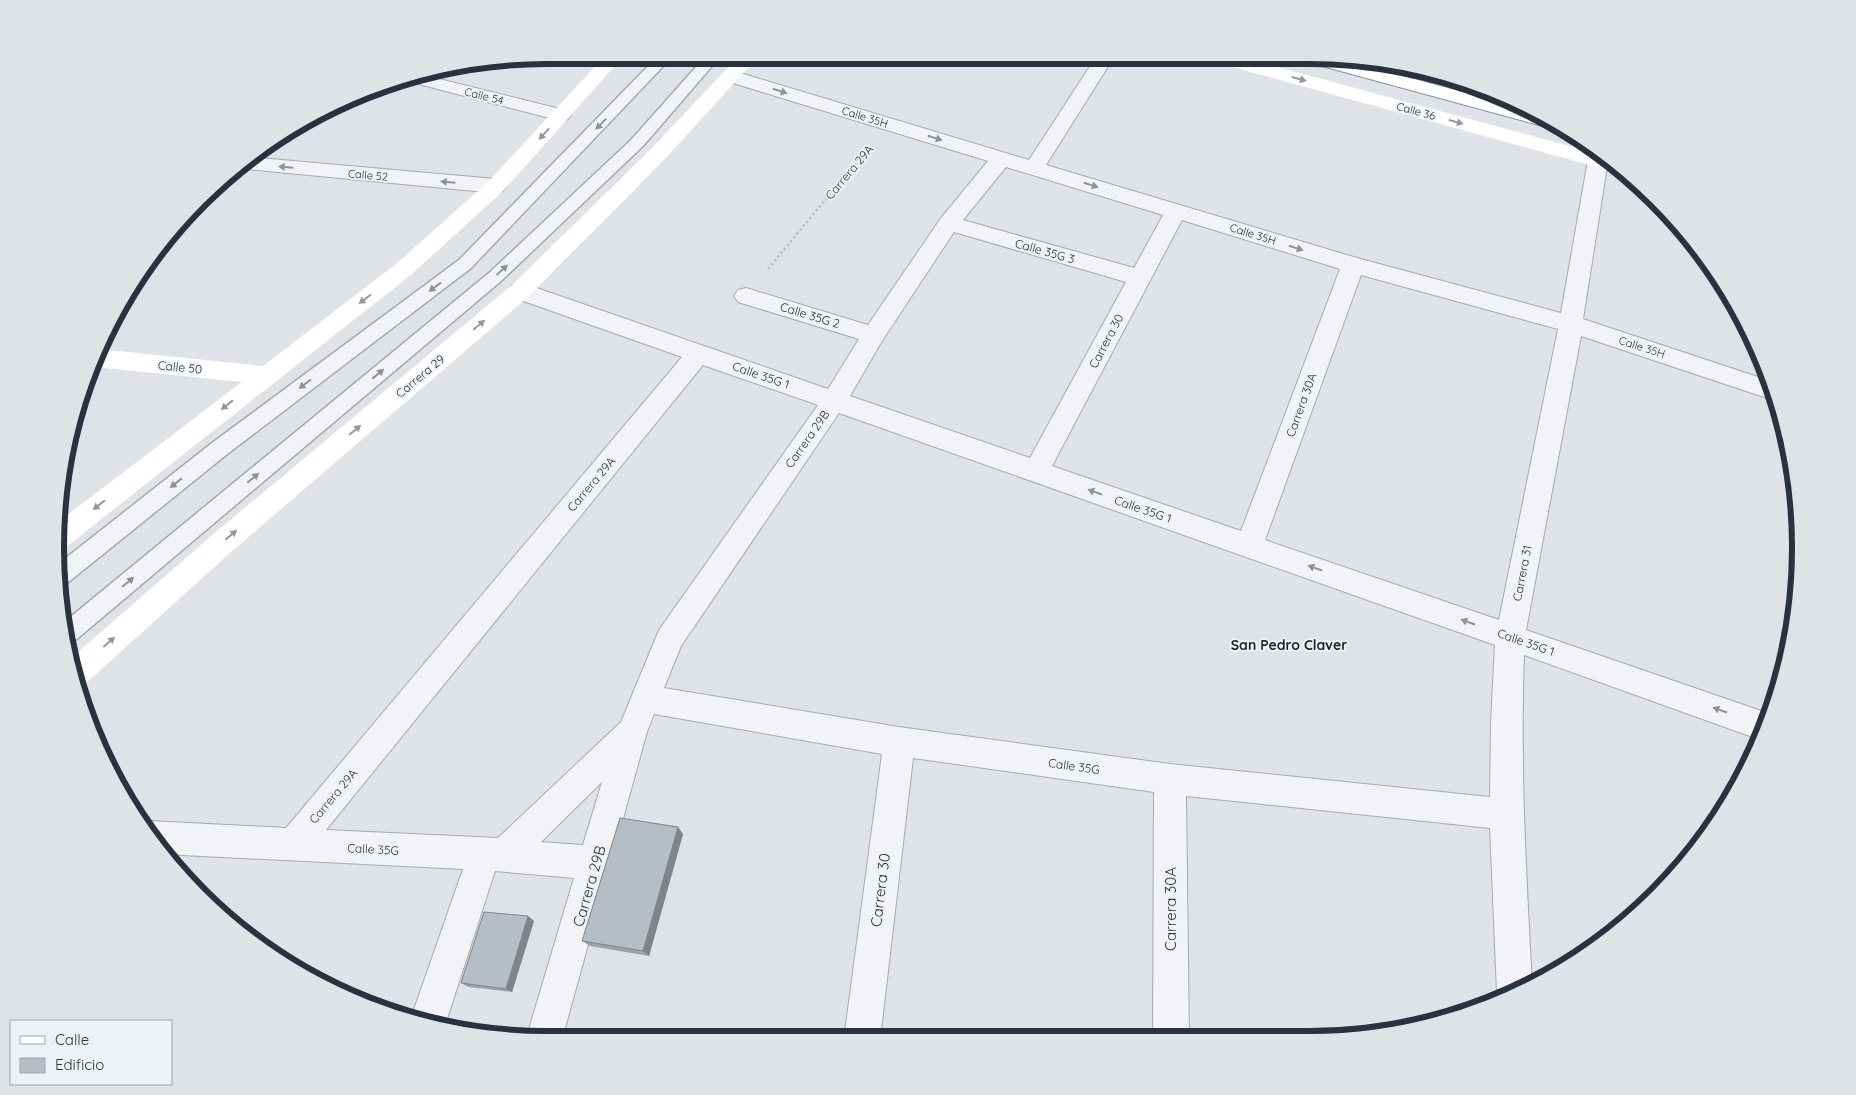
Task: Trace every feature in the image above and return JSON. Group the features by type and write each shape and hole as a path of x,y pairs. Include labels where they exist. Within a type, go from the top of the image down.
{"main road":[{"path":"64,532 404,269 496,186 607,64"},
{"name":"Carrera 29","path":"79,669 221,544 520,291 733,77 743,64"},
{"name":"Calle 36","path":"1247,64 1599,161"},
{"path":"1340,65 1528,117"},
{"name":"Calle 50","path":"103,359 266,375"}],"street":[{"path":"1034,168 1101,64"},
{"name":"Calle 35H","path":"733,77 1353,265 1571,324 1765,387"},
{"name":"Calle 54","path":"421,80 561,115"},
{"name":"Carrera 29B","path":"546,1031 632,732 670,639 834,401 874,335 949,223 1002,158"},
{"name":"Calle 52","path":"253,164 496,186"},
{"name":"Carrera 31","path":"1515,984 1506,814 1510,637 1571,324 1605,166"},
{"name":"Carrera 30","path":"1036,471 1176,211"},
{"name":"Calle 35G 3","path":"949,223 1140,278"},
{"name":"Carrera 30A","path":"1249,546 1353,265"},
{"name":"Calle 35G 1","path":"520,291 1758,724"},
{"name":"Calle 35G 2","path":"746,296 874,335"},
{"name":"Carrera 29A","path":"293,844 700,353"},
{"name":"Calle 35G","path":"645,699 899,742 1170,778 1506,814"},
{"name":"Carrera 29B","path":"494,855 632,732"},
{"name":"Carrera 30","path":"863,1031 899,742"},
{"name":"Carrera 30A","path":"1170,778 1171,1031"},
{"name":"Calle 35G","path":"161,838 494,855 596,863"},
{"path":"430,1017 494,855"}],"lane":[{"path":"65,572 219,448 465,264 635,90 658,64"},
{"path":"71,630 495,277 637,143 707,64"}],"path":[{"name":"Carrera 29A","path":"746,296 888,124"}],"building":[{"path":"620,818 678,827 643,951 582,941"},
{"path":"484,912 528,916 506,989 461,983"}],"district":[{"name":"San Pedro Claver","path":"1289,645"}]}
